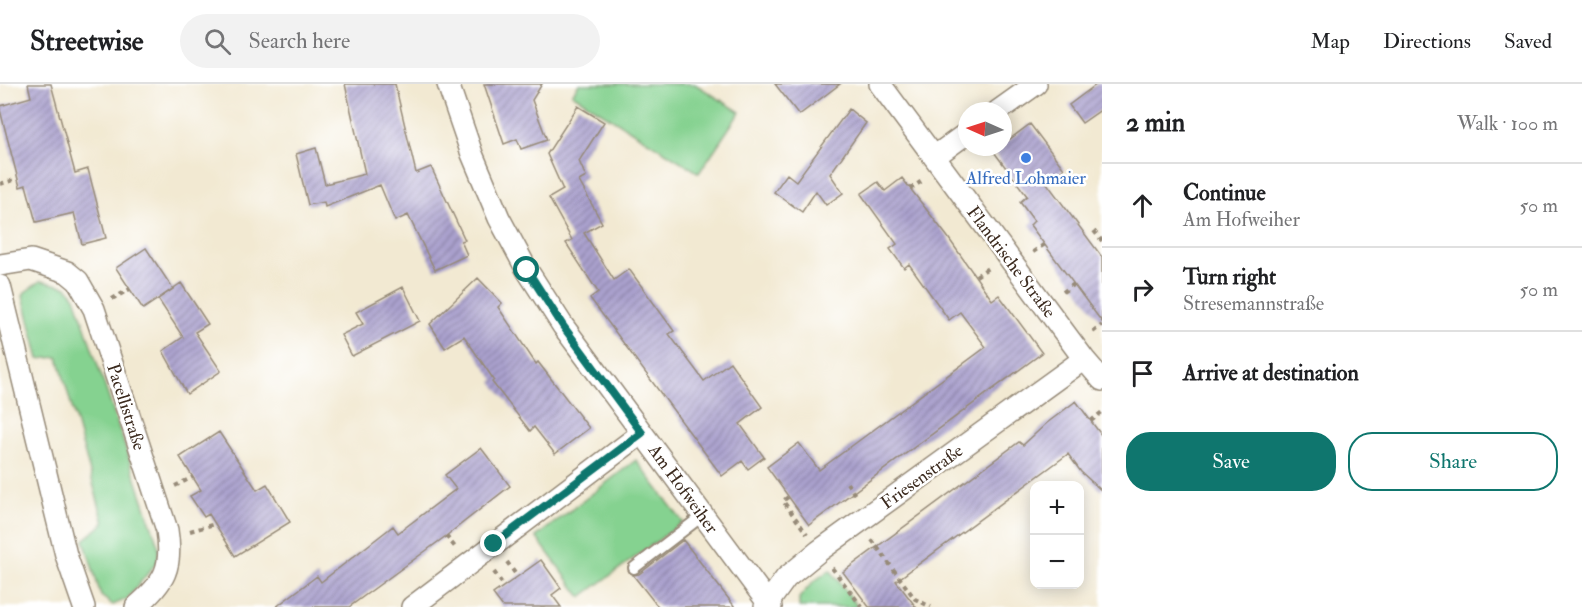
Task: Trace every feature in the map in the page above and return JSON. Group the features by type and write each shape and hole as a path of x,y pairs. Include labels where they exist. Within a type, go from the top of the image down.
{"street":[{"name":"Am Hofweiher","path":"448,84 472,154 499,218 527,270 563,326 768,606"},
{"name":"Flandrische Straße","path":"880,84 1102,380"},
{"path":"1011,102 1036,84"},
{"path":"934,157 958,140"},
{"name":"Pacellistraße","path":"0,265 31,260 67,272 78,281 94,309 167,530 169,543 170,557 167,570 136,607"},
{"path":"0,286 66,555 84,607"},
{"name":"Friesenstraße","path":"768,606 786,578 819,551 1084,359"},
{"path":"412,607 642,433"}],"lane":[{"path":"634,568 702,516"}],"path":[{"path":"0,184 18,179"},
{"path":"1094,231 1102,241"},
{"path":"1029,256 1045,244"},
{"path":"1058,295 1074,284"},
{"path":"121,294 130,289"},
{"path":"1088,336 1102,325"},
{"path":"1091,421 1102,412"},
{"path":"847,483 856,497"},
{"path":"788,497 783,501 811,539"},
{"path":"870,537 915,599 931,607"},
{"path":"830,565 862,607"},
{"path":"851,592 856,590"}],"green space":[{"path":"579,84 695,84 740,112 699,173 572,94"},
{"path":"41,281 67,287 75,297 159,548 157,562 127,599 113,605 101,596 84,540 104,523 58,357 39,359 23,296"},
{"path":"636,460 683,522 581,597 536,537"},
{"path":"830,570 858,607 799,607 799,598 813,582"}],"building":[{"path":"28,84 51,84 75,173 88,169 106,238 82,244 74,213 36,222 26,185 20,187 0,110 0,106 31,97"},
{"path":"345,84 395,84 416,173 431,167 465,240 461,241 467,255 435,270 408,215 395,221 380,185 325,207 324,202 308,205 296,154 316,148 325,184 365,174"},
{"path":"484,84 542,84 532,100 547,140 521,149 517,139 504,144"},
{"path":"775,84 840,84 799,115"},
{"path":"1097,84 1102,84 1102,109 1082,123 1069,105"},
{"path":"578,106 604,122 579,161 586,177 579,181 602,223 584,233 614,280 629,269 674,331 669,334 704,381 730,362 762,407 740,424 764,457 748,469 742,461 722,476 590,298 598,292 566,243 572,240 549,198 563,190 547,154"},
{"path":"849,109 866,123 830,174 843,193 826,205 816,191 802,212 774,192 787,174 796,181"},
{"path":"1030,124 1064,169 1046,182 1102,257 1102,322 1030,225 1034,221 1020,202 1027,196 997,156 1012,156 1012,138"},
{"path":"902,178 992,300 999,295 1042,353 809,525 767,467 799,443 819,470 986,347 960,312 949,320 909,264 904,268 890,249 897,244 861,194 878,182 885,191"},
{"path":"146,248 173,289 143,309 116,268"},
{"path":"478,278 502,303 498,307 536,364 538,362 589,428 555,454 534,427 530,431 492,382 494,380 464,336 445,348 430,324"},
{"path":"181,283 208,324 195,332 221,371 187,394 163,351 183,337 158,299"},
{"path":"403,287 420,321 352,356 341,335 363,324 356,312"},
{"path":"1076,401 1102,436 1102,491 1081,472 1068,454 896,581 916,607 869,607 843,572 1019,442 1023,445"},
{"path":"219,432 257,490 267,484 290,522 235,556 209,514 204,517 190,496 201,490 180,457"},
{"path":"481,448 510,486 446,536 349,607 276,607 317,576 321,582 393,526 398,533 456,489 445,475"},
{"path":"683,540 735,607 659,607 633,575 639,574"},
{"path":"541,560 561,588 552,595 561,607 503,607 493,594"}],"place":[{"name":"Alfred Lohmaier","path":"1026,158"}],"route":[{"path":"494,544 642,433 563,326 527,270"}]}
